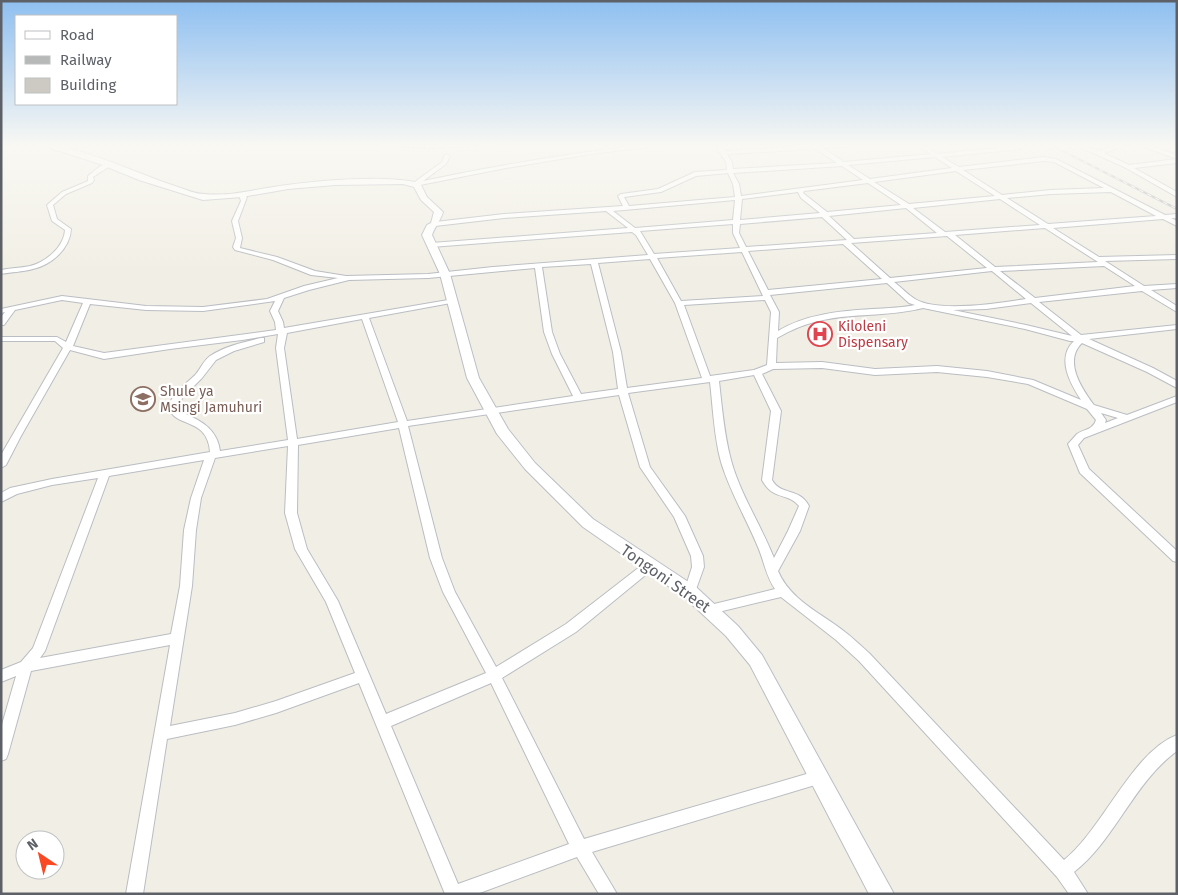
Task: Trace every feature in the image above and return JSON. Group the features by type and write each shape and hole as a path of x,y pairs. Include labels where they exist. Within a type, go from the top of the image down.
{"street":[{"path":"1,272 35,266 64,245 69,232 68,229 54,220 50,205 64,192 78,187"},
{"path":"170,187 203,197 242,196 291,187"},
{"path":"419,187 424,198 439,212 434,224"},
{"path":"627,208 622,201 621,196 623,194 658,191 670,187"},
{"path":"737,187 739,198 736,233 746,250 776,316 772,338 771,366"},
{"path":"824,187 739,198 608,210 504,216 434,224 430,226 427,236 431,245 736,223 1003,197 1112,190"},
{"path":"877,187 907,206 994,269 1080,338 1177,385"},
{"path":"987,187 1177,310"},
{"path":"1105,187 1177,224"},
{"path":"1163,187 1177,195"},
{"path":"803,189 800,193 803,197 825,215 848,242 914,302 921,306"},
{"path":"242,196 244,204 235,218 235,229 239,238 237,249 275,258 314,272 350,278"},
{"path":"608,210 635,230 679,303 711,378 726,461 746,512 760,538 772,572 782,592 841,636 864,656 1063,871 1080,894"},
{"path":"1,311 62,298 173,310 204,309 251,304 280,298 307,288 350,278 445,274 1177,216"},
{"name":"Tongoni Street","path":"431,245 445,274 473,378 502,431 530,466 566,504 588,523 690,592 732,631 756,660 882,894"},
{"path":"679,303 767,296 994,269 1177,256"},
{"path":"594,261 617,352 623,392 645,467 679,516 697,556 698,567 690,592"},
{"path":"538,266 548,332 556,354 578,397"},
{"path":"772,338 792,325 824,315 908,309 921,306 997,306 1143,288 1177,286"},
{"path":"274,311 280,298"},
{"path":"1,465 68,347 88,300"},
{"path":"1,339 54,339 61,341 68,347 104,356 281,333 451,301"},
{"path":"251,304 274,311 279,322 281,333 280,348 293,442 291,513 301,549 332,601 454,894 580,848 820,777"},
{"path":"931,307 949,313 1026,327 1067,339 1177,327"},
{"path":"1,324 13,308"},
{"path":"365,317 403,424 440,567 449,592 494,676 580,848 609,894"},
{"path":"134,894 186,586 190,530 195,506 215,444 212,435 205,428 177,413 174,408 175,401 201,375 211,359 239,346 281,333"},
{"path":"1080,338 1074,345 1069,365 1072,377 1090,407 1101,420 1100,424 1092,432"},
{"path":"1,498 8,493 29,487 213,455 490,410 757,372 771,366 822,365 875,372 928,369 987,374 1030,382 1090,407 1128,418"},
{"path":"757,372 774,405 777,416 767,480 772,489 800,499 804,506 794,531 772,572"},
{"path":"1177,399 1081,436 1073,444 1084,471 1177,558"},
{"path":"1,754 26,666 38,651 105,474"},
{"path":"384,722 494,676 570,628 650,566"},
{"path":"710,609 782,592"},
{"path":"1,676 26,666 177,638"},
{"path":"160,734 260,712 364,676"},
{"path":"1063,871 1086,852 1107,820 1162,751 1177,742"}],"building":[{"name":"Kiloleni Dispensary","path":"822,328 830,339 815,341 808,329"}],"railway":[{"path":"1133,187 1177,209"}],"place":[{"name":"Kiloleni Dispensary","path":"820,334"},
{"name":"Shule ya Msingi Jamuhuri","path":"143,399"}]}
